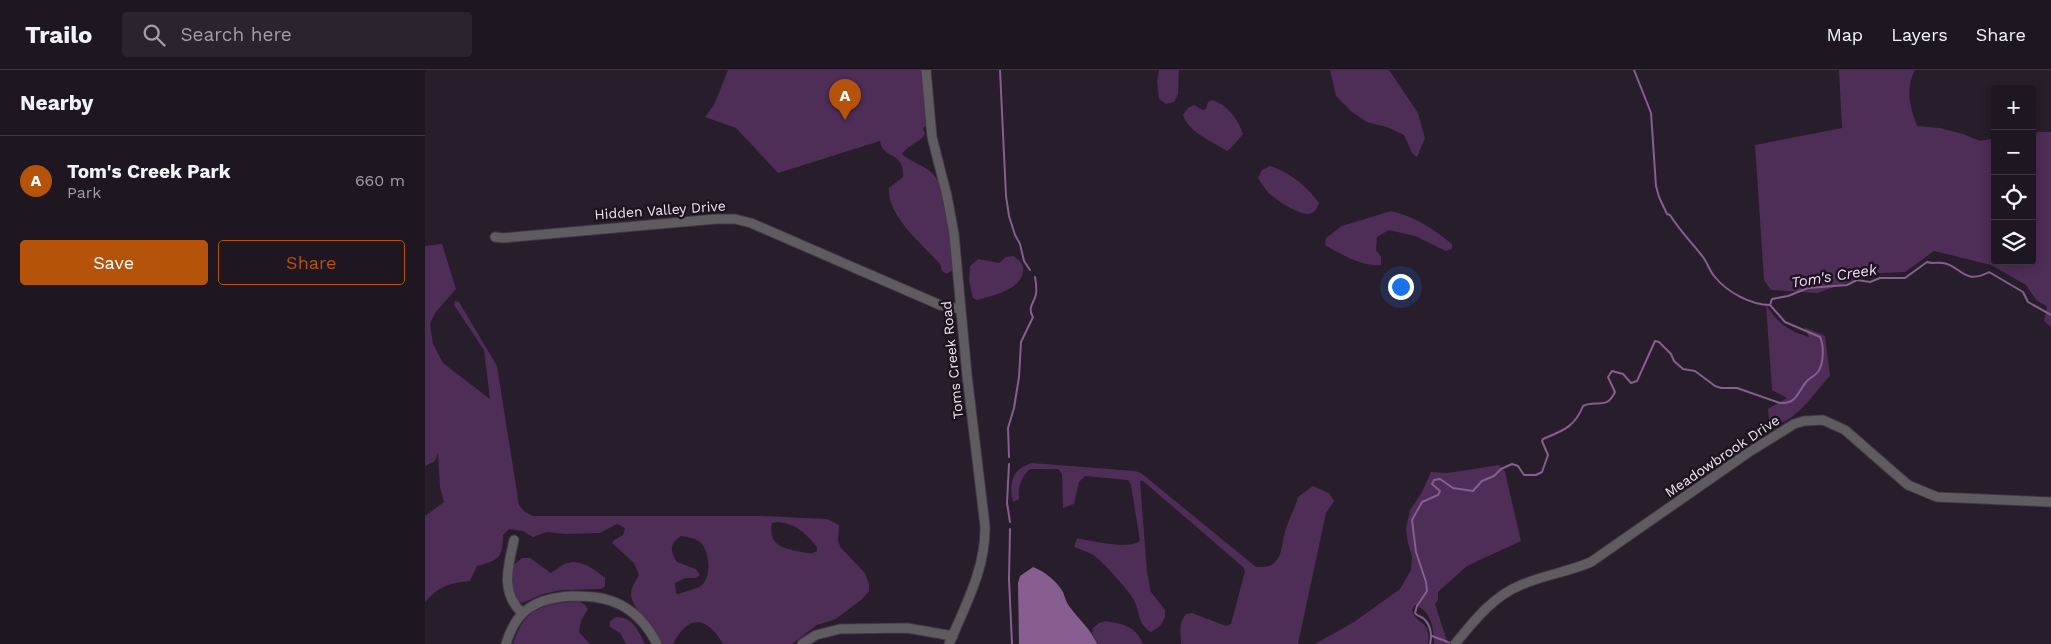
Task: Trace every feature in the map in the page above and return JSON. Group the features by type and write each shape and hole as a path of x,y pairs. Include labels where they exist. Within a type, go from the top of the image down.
{"street":[{"name":"Toms Creek Road","path":"927,70 932,137 947,196 954,234 960,309 985,536 979,572 951,640"},
{"name":"Hidden Valley Drive","path":"495,236 503,238 716,218 735,219 751,223 940,305 960,309"},
{"name":"Meadowbrook Drive","path":"1455,644 1476,619 1505,593 1519,585 1574,570 1591,562 1749,452 1794,424 1804,421 1823,420 1845,430 1907,485 1921,492 1937,497 2051,502"},
{"path":"514,540 507,572 507,585 512,600 522,614"},
{"path":"506,644 514,624 522,614 538,602 555,597 588,596 603,599 630,611 645,626 657,644"},
{"path":"802,644 816,635 839,629 907,628 951,640"}],"shaded area":[{"path":"728,70 922,70 926,126 923,128 925,134 902,154 931,172 939,183 949,222 953,262 952,271 946,274 942,271 940,264 915,239 894,209 889,188 903,177 903,168 897,159 885,151 880,141 778,173 736,128 705,117 714,105"},
{"path":"1159,70 1179,70 1178,94 1174,102 1166,104 1159,99 1157,82"},
{"path":"1330,70 1389,70 1418,113 1425,138 1417,157 1412,153 1404,135 1387,127 1367,122 1352,112 1336,96"},
{"path":"1839,70 1915,70 1909,91 1912,112 1917,126 1940,128 1980,141 1991,139 1991,265 1934,251 1905,272 1860,274 1860,278 1817,293 1771,290 1764,280 1755,145 1842,128"},
{"path":"1212,100 1223,105 1232,113 1243,134 1227,151 1190,127 1183,115 1188,108 1194,105 1203,110 1206,109 1208,102"},
{"path":"2051,132 2051,327 2044,321 2047,306 2037,301 2026,285 1991,265 2036,265 2036,133"},
{"path":"1270,166 1291,176 1310,192 1319,203 1315,211 1307,214 1302,213 1282,203 1267,191 1258,178 1262,170"},
{"path":"1391,211 1408,216 1431,228 1452,244 1452,249 1446,251 1415,236 1389,230 1377,237 1376,250 1381,257 1381,265 1374,265 1352,259 1325,245 1326,238 1342,226"},
{"path":"442,244 456,289 435,313 430,324 433,344 443,363 490,399 484,350 454,305 455,301 459,302 497,366 519,505 525,512 533,516 763,516 827,519 839,525 838,541 841,548 865,573 869,584 869,591 861,600 836,619 817,625 792,644 723,644 711,628 698,622 691,623 685,627 673,644 663,644 632,600 632,589 639,575 634,563 612,543 623,535 625,528 617,524 600,533 565,534 547,532 533,537 523,531 509,529 503,535 502,549 498,557 477,566 470,581 445,586 435,592 425,602 425,516 444,502 440,487 438,453 435,461 425,466 425,246","holes":["778,522 801,530 817,547 817,551 805,553 777,544 771,530 772,523","681,536 700,542 706,551 708,570 705,582 701,586 679,594 676,593 675,583 685,578 696,578 700,575 696,569 677,562 675,558 672,548 674,542"]},
{"path":"1013,256 1020,261 1023,267 1021,278 1017,283 997,294 977,300 973,298 969,281 970,266 978,259 999,263 1006,257"},
{"path":"1766,305 1775,317 1789,329 1809,337 1804,327 1825,336 1830,376 1798,412 1774,425 1769,421 1768,409 1787,398 1772,390"},
{"path":"1032,463 1141,473 1256,567 1266,567 1272,564 1280,555 1288,522 1298,497 1313,486 1329,493 1334,501 1326,513 1298,644 1181,644 1181,625 1186,614 1192,613 1226,626 1231,624 1245,571 1243,567 1143,481 1140,481 1147,572 1151,592 1165,610 1165,617 1160,626 1151,632 1144,626 1133,598 1111,571 1094,555 1074,547 1077,538 1119,545 1134,544 1140,541 1131,485 1128,480 1085,476 1079,482 1074,504 1063,508 1062,474 1058,469 1030,469 1024,475 1021,482 1019,499 1013,502 1011,489 1013,477 1020,469"},
{"path":"1499,465 1505,472 1521,541 1467,566 1438,592 1438,600 1435,604 1448,644 1434,644 1431,621 1425,611 1415,605 1412,610 1428,631 1428,644 1315,644 1354,622 1400,589 1411,570 1412,557 1406,528 1410,510 1422,492 1431,472 1448,473"},
{"path":"522,558 530,558 551,573 565,564 582,563 605,578 605,587 600,589 561,590 543,594 522,603 513,591 510,575 513,566"},
{"path":"1033,567 1054,580 1063,592 1068,604 1088,629 1097,644 1019,644 1018,583 1020,576"},
{"path":"579,601 588,609 581,621 579,632 590,644 513,644 523,622 537,610 545,606"},
{"path":"616,617 627,619 631,622 645,644 626,644 620,633 610,627 610,621"},
{"path":"1106,621 1123,625 1133,630 1137,633 1143,644 1097,644 1092,633 1093,628 1099,623"}],"waterway":[{"path":"1000,70 1006,196 1009,216 1015,235 1020,244 1024,261 1030,270"},
{"path":"1634,70 1651,113 1656,186 1667,214 1670,215 1703,257 1720,283 1740,297 1755,303 1770,305"},
{"name":"Tom's Creek","path":"1430,644 1431,634 1429,625 1424,618 1415,613 1417,606 1427,591 1416,552 1412,520 1422,502 1438,495 1440,491 1432,484 1434,480 1440,479 1453,488 1473,491 1482,481 1494,476 1501,469 1512,464 1518,466 1524,475 1536,475 1542,472 1548,455 1542,441 1543,439 1562,431 1572,424 1583,406 1605,403 1612,398 1615,392 1608,377 1612,371 1623,374 1631,383 1637,381 1655,341 1659,342 1683,369 1695,371 1715,386 1737,388 1780,403 1786,403 1793,400 1807,381 1818,372 1823,354 1822,345 1820,337 1785,322 1770,305 1772,299 1788,296 1808,288 1847,285 1857,280 1870,282 1880,278 1905,278 1927,262 1949,265 1963,274 1974,277 1989,272 2023,292 2028,302 2051,315"},
{"path":"1009,457 1008,428 1014,408 1019,377 1021,342 1033,317 1031,308 1036,292 1035,277"},
{"path":"1009,464 1007,503 1010,522"},
{"path":"1010,529 1009,579 1012,644"},
{"path":"1432,636 1453,644"}],"place":[{"name":"Tom's Creek Park","path":"845,120"}]}
